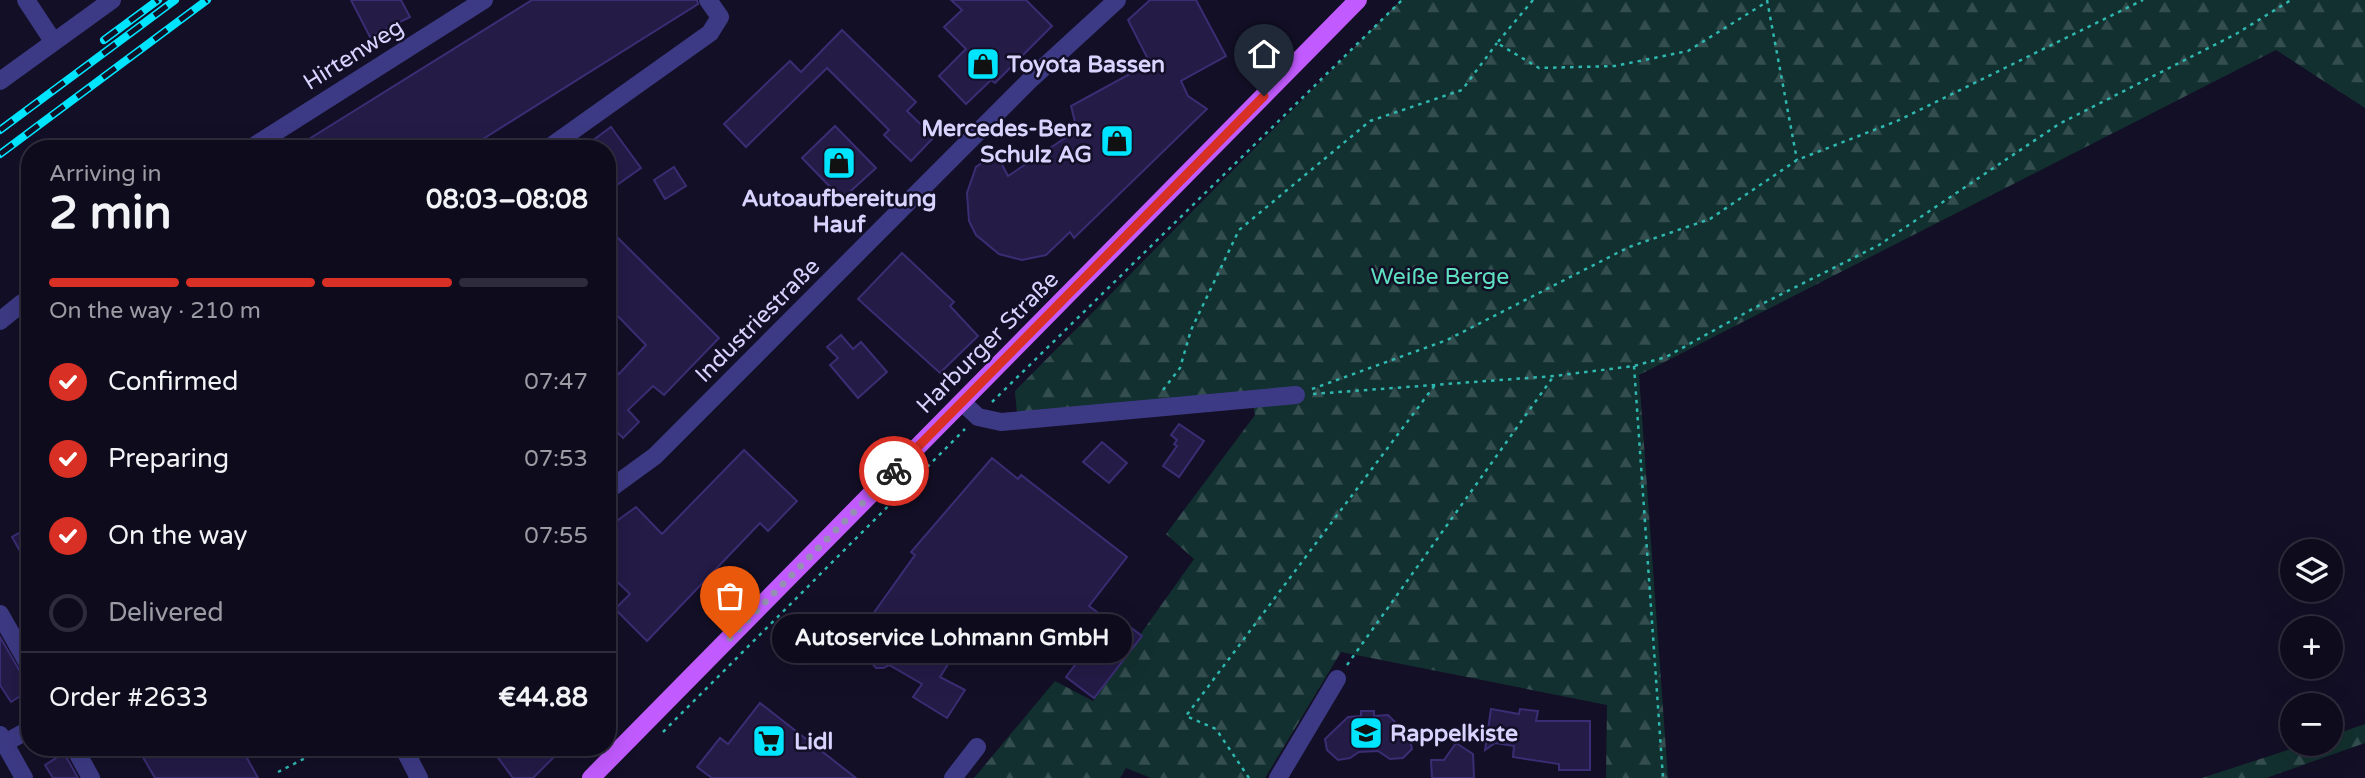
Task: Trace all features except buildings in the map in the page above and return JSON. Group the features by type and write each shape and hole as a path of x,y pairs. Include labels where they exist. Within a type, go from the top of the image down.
{"main road":[{"name":"Harburger Straße","path":"616,753 1358,0"},
{"name":"Harburger Straße","path":"591,778 613,756"}],"street":[{"path":"26,0 53,41"},
{"path":"0,81 112,0"},
{"name":"Hirtenweg","path":"263,140 484,0"},
{"path":"560,140 710,33 720,17 708,0"},
{"name":"Industriestraße","path":"616,484 655,456 1032,78 1117,0"},
{"path":"0,321 21,304"},
{"path":"962,402 978,417 1001,422 1296,395"},
{"path":"0,614 21,651"},
{"path":"1278,778 1337,679"},
{"path":"21,732 2,739 24,778"},
{"path":"953,778 977,747"},
{"path":"79,756 91,778"},
{"path":"408,756 419,778"}],"path":[{"path":"656,739 978,417 1402,0"},
{"path":"1149,409 1180,368 1191,330 1239,230 1370,121 1462,90 1533,0"},
{"path":"1296,395 1447,340 1629,247 1710,219 1797,160 1897,121 2143,0"},
{"path":"1296,395 1554,376 1634,366 1666,357 1756,307 1879,245 2059,124 2236,34 2291,0"},
{"path":"1497,43 1539,68 1615,66 1688,51 1766,1 1797,160"},
{"path":"1634,366 1662,778"},
{"path":"1337,679 1554,376"},
{"path":"1249,778 1216,729 1186,716 1435,385"},
{"path":"278,772 309,756"}],"green space":[{"name":"Weiße Berge","path":"1401,0 2365,0 2365,108 2276,50 1639,375 1668,778 1606,778 1607,705 1341,652 1265,778 1151,778 1126,768 1120,778 974,778 1055,681 1093,701 1194,559 1166,534 1255,415 1251,394 1017,415 1015,391"},
{"path":"2365,724 2365,743 2343,751 2343,732"},
{"path":"2280,752 2280,756 2328,756 2266,778 2202,778"}],"railway":[{"path":"104,40 158,0"},
{"path":"0,130 175,0"},
{"path":"0,154 207,0"}],"way so far":[{"path":"730,638 894,471"}],"place":[{"name":"Toyota Bassen","path":"983,64"},
{"name":"Mercedes-Benz Schulz AG","path":"1117,141"},
{"name":"Autoaufbereitung Hauf","path":"839,163"},
{"name":"Autoservice Lohmann GmbH","path":"730,638"},
{"name":"Rappelkiste","path":"1366,733"},
{"name":"Lidl","path":"769,741"}],"route":[{"path":"894,471 1264,96"}]}
